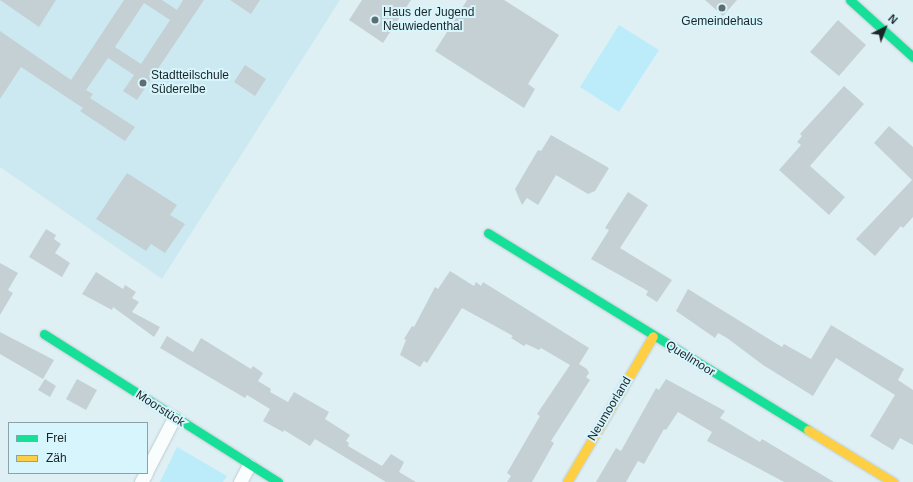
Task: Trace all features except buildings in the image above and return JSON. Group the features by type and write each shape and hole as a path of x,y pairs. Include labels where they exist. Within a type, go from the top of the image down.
{"street":[{"path":"850,0 913,57"},
{"name":"Quellmoor","path":"488,233 653,336 893,482"},
{"name":"Moorstück","path":"44,334 174,418 278,482"},
{"name":"Neumoorland","path":"567,482 653,336"},
{"path":"148,468 174,418"},
{"path":"240,482 249,465"}],"shaded area":[{"name":"Stadtteilschule Süderelbe","path":"0,0 340,0 162,279 0,167"},
{"path":"619,25 659,50 619,112 580,87"},
{"path":"177,447 227,476 223,482 160,482"}],"traffic: fast":[{"path":"850,0 913,57"},
{"path":"488,233 808,430"},
{"path":"44,334 278,482"}],"traffic: slow":[{"path":"567,482 653,336"},
{"path":"808,430 893,482"}],"place":[{"name":"Gemeindehaus","path":"722,8"},
{"name":"Haus der Jugend Neuwiedenthal","path":"375,20"},
{"name":"Stadtteilschule Süderelbe","path":"143,83"}]}
